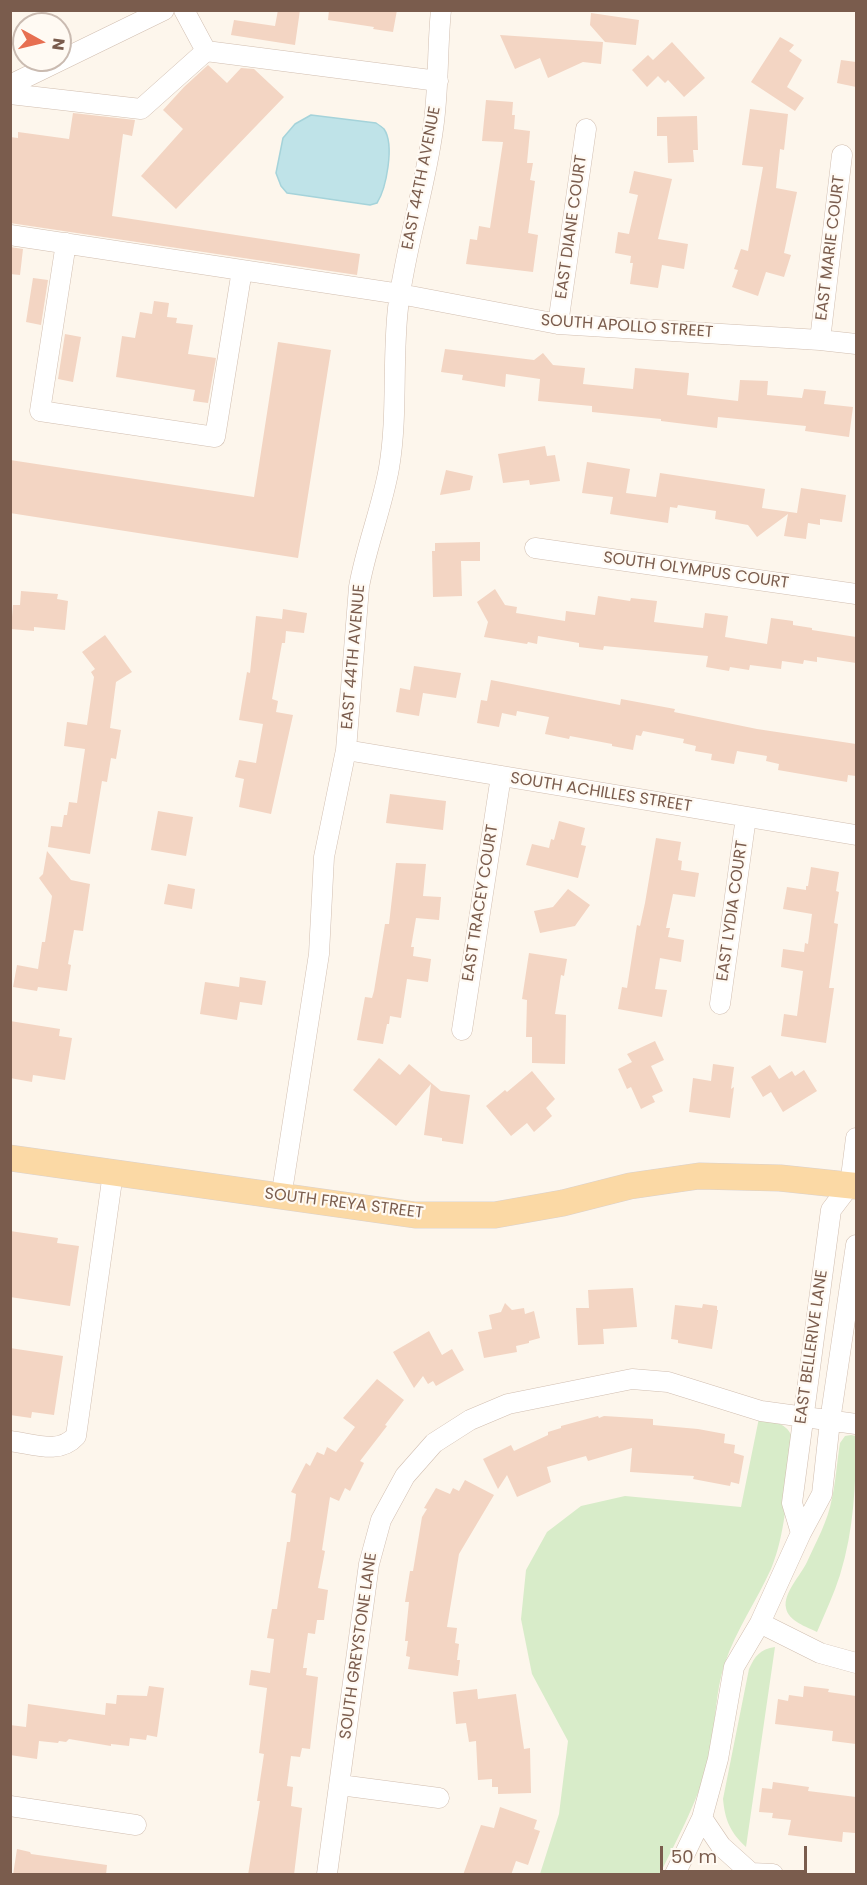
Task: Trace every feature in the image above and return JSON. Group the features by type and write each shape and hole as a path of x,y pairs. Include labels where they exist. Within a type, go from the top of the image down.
{"main road":[{"name":"SOUTH FREYA STREET","path":"10,1158 414,1215 495,1215 563,1203 630,1186 699,1176 780,1178 854,1191"}],"street":[{"path":"10,86 164,10"},
{"name":"EAST 44TH AVENUE","path":"281,1198 319,954 324,857 346,750 359,587 363,564 381,502 392,445 400,294 430,147 438,81 441,10"},
{"path":"190,15 206,51"},
{"path":"10,94 141,110 206,51 438,81"},
{"name":"EAST DIANE COURT","path":"558,324 586,129"},
{"name":"EAST MARIE COURT","path":"819,340 842,155"},
{"name":"SOUTH APOLLO STREET","path":"10,235 400,294 558,324 856,344"},
{"path":"66,243 40,411 215,437 242,270"},
{"name":"SOUTH OLYMPUS COURT","path":"535,548 856,594"},
{"name":"SOUTH ACHILLES STREET","path":"346,750 856,835"},
{"name":"EAST TRACEY COURT","path":"462,1030 501,776"},
{"name":"EAST LYDIA COURT","path":"720,1004 747,817"},
{"path":"854,1191 856,1138"},
{"path":"10,1441 57,1448 68,1444 76,1436 113,1173"},
{"name":"EAST BELLERIVE LANE","path":"801,1533 792,1503 831,1210 854,1191"},
{"name":"EAST BELLERIVE LANE","path":"675,1875 702,1818 718,1759 735,1668 760,1623 801,1533 822,1494 830,1421 856,1245"},
{"name":"SOUTH GREYSTONE LANE","path":"327,1875 372,1553 381,1520 405,1476 434,1443 470,1420 508,1404 632,1379 668,1382 761,1411 856,1424"},
{"path":"760,1623 820,1653 856,1663"},
{"path":"340,1785 439,1798"},
{"path":"10,1806 136,1825"},
{"path":"702,1818 721,1845 749,1874 773,1875"}],"green space":[{"path":"759,1418 784,1426 793,1439 784,1522 771,1569 725,1663 719,1685 712,1742 706,1768 682,1830 660,1874 540,1874 559,1814 568,1741 532,1674 521,1619 526,1570 547,1532 581,1506 625,1496 741,1507"},
{"path":"845,1436 856,1436 853,1506 848,1541 838,1582 817,1632 790,1617 786,1608 787,1596 807,1562 825,1523 833,1491 840,1443"},
{"path":"775,1647 746,1847 729,1825 723,1799 749,1669 759,1654 765,1649"}],"water":[{"path":"311,115 376,123 384,129 389,145 388,167 377,203 370,205 287,193 281,186 276,173 283,138 295,124"}],"building":[{"path":"278,10 300,10 295,45 231,35 234,20 275,26"},
{"path":"329,10 397,10 393,32 328,20"},
{"path":"591,13 639,20 636,45 605,42 590,25"},
{"path":"500,35 603,42 601,64 583,62 548,78 540,58 515,69"},
{"path":"780,37 794,45 789,51 802,60 787,87 804,98 795,111 751,82"},
{"path":"672,42 705,78 684,97 668,80 665,83 658,76 647,87 632,70 648,55 653,60"},
{"path":"841,60 856,62 856,87 837,83"},
{"path":"208,65 227,83 241,68 254,69 284,97 176,209 141,176 183,129 163,110"},
{"path":"486,100 513,102 514,129 530,131 527,163 533,163 530,180 535,181 528,233 538,235 533,272 466,264 470,239 477,240 479,226 490,228 503,142 482,141"},
{"path":"750,109 788,114 784,150 780,149 776,188 797,192 784,253 791,255 784,277 766,272 758,296 732,287 738,270 734,269 741,249 748,251 763,167 742,165"},
{"path":"73,113 135,120 132,136 123,134 112,216 360,254 357,275 10,223 10,137 18,138 18,132 69,139"},
{"path":"697,116 698,150 693,150 694,162 668,163 667,136 657,136 657,117"},
{"path":"634,171 672,179 658,239 688,244 684,269 662,265 658,288 630,284 633,263 630,263 631,256 615,253 618,232 629,234 638,195 629,193"},
{"path":"10,247 23,249 20,275 10,274"},
{"path":"33,278 48,280 41,325 26,322"},
{"path":"154,301 169,303 167,317 177,318 176,323 193,325 188,354 216,358 208,403 193,401 195,390 116,377 122,336 135,338 140,312 152,314"},
{"path":"65,334 81,337 73,382 58,379"},
{"path":"278,342 331,350 298,558 10,513 10,460 254,497"},
{"path":"445,349 534,360 543,353 553,365 585,368 583,384 633,389 635,368 689,373 687,395 738,401 740,380 768,381 767,395 802,398 804,389 826,391 824,404 853,407 849,437 805,431 806,426 718,417 717,428 661,421 661,419 592,412 592,406 538,401 540,379 506,374 505,387 462,380 463,375 441,372"},
{"path":"545,446 547,456 555,455 560,481 530,485 529,480 503,483 498,454"},
{"path":"587,462 630,469 626,493 656,497 660,473 765,489 762,508 797,513 801,488 846,495 842,522 820,519 820,525 808,523 806,539 784,536 788,514 757,537 748,525 715,519 716,511 678,505 677,508 670,507 668,523 610,514 613,497 582,493"},
{"path":"446,470 473,476 470,490 440,495"},
{"path":"480,542 480,561 461,561 462,596 433,597 432,551 435,551 435,543"},
{"path":"495,589 505,605 517,607 516,613 565,621 566,611 595,615 598,596 630,601 631,598 657,601 654,622 703,628 705,613 728,616 725,637 767,644 771,618 793,621 793,625 812,628 812,630 856,637 856,663 817,657 817,662 804,660 803,664 782,661 781,669 750,665 749,670 730,667 729,671 706,667 708,656 604,646 603,650 579,647 579,643 538,636 537,644 484,637 488,622 477,602"},
{"path":"21,591 58,594 57,599 68,601 65,630 34,627 34,631 11,629 13,605 20,605"},
{"path":"283,609 307,613 304,633 286,631 285,643 282,643 272,699 278,701 276,712 293,715 271,814 239,807 244,779 235,777 239,760 256,763 263,724 239,720 247,672 250,673 256,616 282,619"},
{"path":"105,635 132,672 116,682 110,728 121,730 116,759 111,758 107,782 102,781 90,854 48,847 51,826 62,827 69,802 77,803 85,749 64,746 67,722 87,725 94,677 91,672 95,669 82,652"},
{"path":"414,666 461,673 456,698 423,693 419,716 396,712 400,688 410,690"},
{"path":"491,680 620,705 621,699 675,709 674,712 757,729 856,744 856,776 848,775 847,782 778,770 779,764 766,761 767,756 737,751 734,764 711,760 712,754 695,751 696,746 683,743 684,739 643,731 641,736 636,735 633,750 570,736 569,739 545,734 549,717 517,711 516,716 502,713 499,727 477,723 481,700 487,701"},
{"path":"390,794 446,801 443,830 386,823"},
{"path":"158,811 193,817 186,856 151,850"},
{"path":"559,821 585,828 581,845 586,846 578,878 526,865 532,844 549,848 551,839 554,840"},
{"path":"656,838 681,842 678,860 682,861 681,870 699,873 695,897 673,894 666,928 670,928 668,937 684,940 681,962 660,958 655,989 667,990 662,1017 618,1009 622,987 627,988 637,925 640,926"},
{"path":"47,851 71,880 90,884 83,931 74,930 68,964 71,965 67,991 38,987 37,991 13,987 17,965 38,969 42,942 45,942 52,896 39,878 43,874"},
{"path":"396,863 426,864 423,896 441,897 439,920 416,918 411,947 414,947 413,956 431,959 428,982 407,979 401,1018 390,1016 383,1044 357,1040 365,997 372,998 374,991 385,924 389,924"},
{"path":"811,867 839,872 836,891 839,892 834,923 838,924 829,988 834,988 826,1043 781,1036 784,1014 797,1016 803,971 781,967 783,949 804,952 805,943 808,944 812,914 783,909 787,887 806,890"},
{"path":"168,884 195,889 192,909 164,904"},
{"path":"568,889 590,905 575,926 540,933 534,911 553,907"},
{"path":"529,953 567,959 564,976 561,975 555,1014 566,1015 565,1064 532,1063 532,1037 526,1037 527,1000 522,999"},
{"path":"240,977 266,981 262,1005 240,1002 237,1020 200,1014 205,982 239,987"},
{"path":"10,1021 60,1029 59,1036 72,1038 65,1080 33,1075 32,1082 10,1078"},
{"path":"655,1041 664,1060 651,1066 663,1091 652,1096 655,1102 641,1109 631,1087 627,1089 618,1069 632,1062 627,1054"},
{"path":"379,1058 400,1075 409,1064 441,1091 470,1095 463,1144 424,1135 431,1084 396,1126 353,1090"},
{"path":"713,1064 734,1067 730,1118 689,1112 693,1078 711,1081"},
{"path":"770,1065 779,1079 792,1071 795,1076 804,1070 817,1091 783,1112 771,1092 763,1097 751,1077"},
{"path":"532,1071 555,1099 546,1108 552,1116 534,1132 527,1123 511,1136 486,1106"},
{"path":"10,1231 58,1238 57,1243 79,1246 70,1306 10,1297"},
{"path":"633,1288 637,1327 603,1329 604,1344 578,1345 576,1308 589,1308 588,1290"},
{"path":"505,1303 512,1310 524,1308 525,1314 534,1311 540,1338 516,1346 517,1352 484,1358 478,1332 492,1329 489,1315 501,1312"},
{"path":"703,1304 717,1306 718,1310 712,1349 678,1343 678,1340 671,1339 675,1305 702,1308"},
{"path":"429,1331 442,1355 452,1349 464,1370 436,1386 433,1381 428,1384 423,1376 414,1388 393,1352"},
{"path":"10,1348 63,1356 54,1415 32,1412 31,1418 10,1415"},
{"path":"377,1379 404,1400 360,1461 364,1463 350,1491 345,1488 339,1501 330,1497 322,1550 325,1551 318,1588 328,1590 324,1620 317,1620 315,1634 308,1633 303,1668 307,1668 306,1675 318,1677 310,1749 302,1748 300,1757 291,1756 287,1786 293,1787 291,1806 302,1808 294,1875 248,1875 260,1801 257,1801 264,1754 259,1753 267,1688 249,1685 251,1670 270,1673 274,1639 267,1638 272,1609 277,1609 287,1542 290,1542 296,1494 291,1492 306,1463 310,1466 317,1452 324,1455 327,1447 336,1452 355,1427 343,1418"},
{"path":"598,1416 599,1418 604,1416 653,1419 653,1425 725,1434 724,1443 735,1445 734,1453 744,1456 739,1484 731,1482 730,1486 693,1479 694,1476 630,1472 632,1448 588,1461 586,1456 547,1467 551,1482 517,1497 507,1475 498,1489 483,1459 511,1445 514,1451 548,1435 548,1432 561,1428 561,1426"},
{"path":"465,1480 494,1495 459,1554 447,1627 457,1628 455,1643 459,1644 457,1660 460,1660 458,1676 408,1669 410,1657 406,1656 408,1641 405,1641 409,1602 405,1602 422,1517 427,1509 424,1508 436,1488 450,1494 453,1488 459,1491"},
{"path":"149,1686 164,1688 157,1737 147,1735 146,1740 130,1738 129,1746 111,1744 111,1746 69,1739 58,1743 39,1741 37,1759 10,1755 10,1725 26,1727 28,1704 105,1715 106,1703 116,1704 117,1695 147,1696"},
{"path":"804,1686 856,1696 856,1744 832,1741 833,1731 775,1724 778,1699 788,1701 789,1695 803,1697"},
{"path":"477,1689 478,1699 516,1694 524,1749 530,1748 531,1793 498,1794 498,1787 492,1787 492,1779 478,1780 476,1741 469,1742 466,1723 456,1724 453,1692"},
{"path":"773,1782 809,1787 808,1791 856,1797 855,1833 843,1832 842,1842 788,1835 791,1820 772,1818 773,1813 759,1812 762,1788 772,1789"},
{"path":"500,1807 537,1820 534,1829 540,1831 528,1865 516,1861 511,1875 463,1875 481,1825 494,1828"},
{"path":"17,1849 31,1854 107,1865 106,1875 13,1875"}]}
